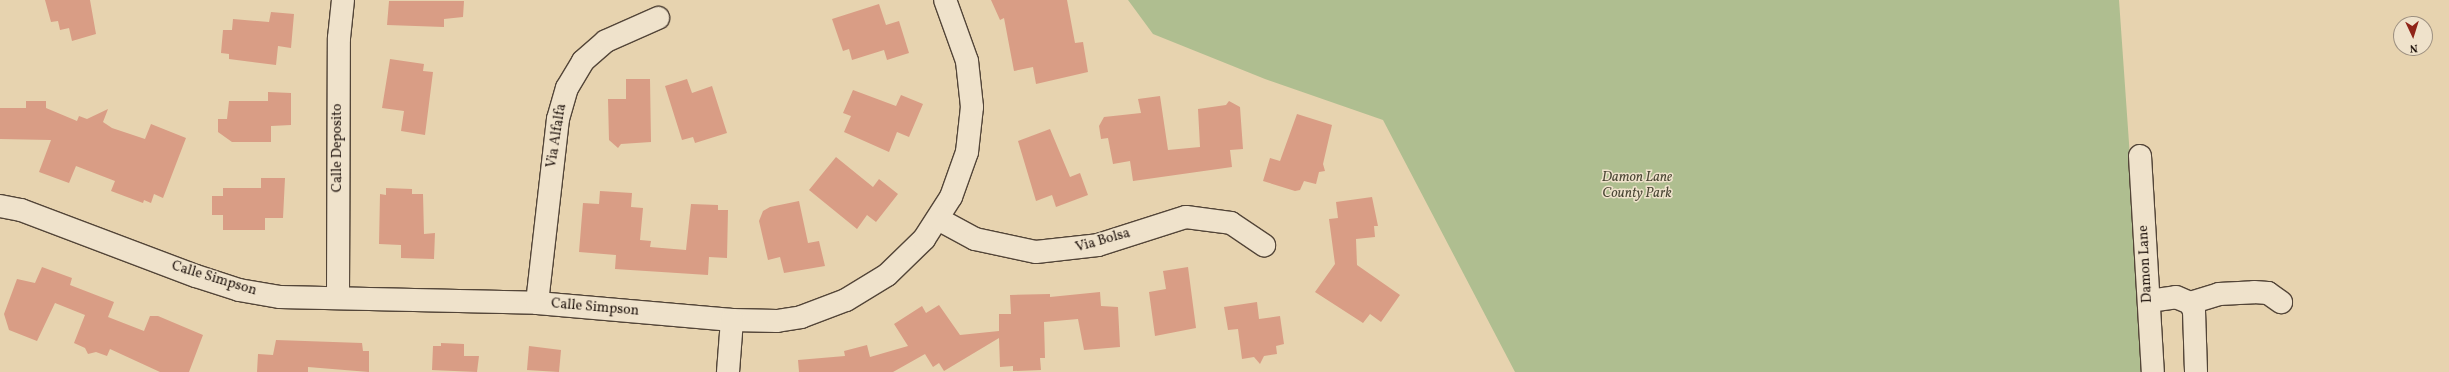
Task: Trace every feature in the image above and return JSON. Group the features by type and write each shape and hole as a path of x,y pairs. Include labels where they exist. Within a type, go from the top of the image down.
{"street":[{"name":"Calle Deposito","path":"338,296 339,38 343,0"},
{"name":"Calle Simpson","path":"0,206 21,210 239,290 280,297 338,296 537,303 732,320 777,321 846,300 907,258 938,219 961,174 972,107 967,61 945,0"},
{"name":"Via Alfalfa","path":"537,303 558,119 566,88 584,61 606,41 658,18"},
{"name":"Damon Lane","path":"2140,156 2153,372"},
{"name":"Via Bolsa","path":"938,219 988,243 1036,252 1098,245 1186,217 1231,223 1264,245"},
{"path":"2190,303 2219,294 2254,292 2268,293 2281,302"},
{"path":"2149,301 2176,297 2190,303 2194,310 2196,372"},
{"path":"728,372 732,320"}],"green space":[{"name":"Damon Lane County Park","path":"1128,0 2119,0 2145,372 1515,372 1383,120 1265,79 1153,34"}],"building":[{"path":"45,0 90,0 96,34 72,41 69,28 60,30 58,21 51,22"},
{"path":"991,0 1067,0 1075,43 1083,42 1088,72 1036,84 1033,67 1014,71 1004,18 1000,20"},
{"path":"389,1 464,1 463,17 444,19 444,27 387,25"},
{"path":"879,4 886,25 899,21 909,53 887,60 884,50 852,60 849,49 843,51 832,19"},
{"path":"271,12 294,14 291,48 278,46 276,65 229,59 229,54 221,53 223,30 232,30 233,19 269,22"},
{"path":"390,59 424,64 423,71 433,72 425,135 401,131 404,111 382,108"},
{"path":"626,79 650,79 651,142 621,144 618,148 609,140 608,99 626,99"},
{"path":"687,79 692,93 712,86 727,133 695,143 693,137 682,140 665,86"},
{"path":"853,90 896,106 901,95 923,104 909,137 897,132 889,152 844,132 851,116 843,113"},
{"path":"268,92 291,93 291,125 271,126 271,142 232,142 218,132 218,119 227,119 229,101 268,101"},
{"path":"1160,96 1168,150 1200,147 1198,109 1226,105 1229,101 1240,107 1243,149 1230,150 1232,167 1133,181 1130,161 1113,164 1108,138 1101,139 1099,126 1104,117 1141,113 1138,99"},
{"path":"26,101 46,101 46,108 77,121 79,116 87,119 108,109 103,122 112,128 145,139 151,124 186,138 163,198 154,194 151,203 144,200 143,203 111,191 115,181 76,166 69,183 39,172 51,140 0,139 0,108 26,108"},
{"path":"1297,114 1332,125 1323,164 1325,171 1319,172 1316,184 1304,181 1300,190 1295,191 1263,181 1270,158 1280,161"},
{"path":"1050,129 1070,177 1080,173 1088,195 1056,207 1052,195 1036,201 1018,141"},
{"path":"836,157 873,187 879,179 898,194 876,222 867,215 857,229 809,190"},
{"path":"261,178 285,178 283,218 265,218 265,230 223,230 223,215 212,215 212,196 223,196 223,188 261,188"},
{"path":"386,188 412,189 412,194 423,194 424,234 435,233 434,259 401,258 401,245 379,244 380,194 386,195"},
{"path":"600,191 632,193 631,207 643,208 640,240 651,241 650,247 686,250 691,204 718,205 718,210 728,210 727,258 709,257 708,275 615,269 616,255 579,252 583,203 599,204"},
{"path":"1372,197 1378,226 1374,226 1375,237 1356,239 1357,265 1400,295 1381,322 1370,314 1363,323 1315,292 1335,264 1329,219 1338,218 1336,202"},
{"path":"799,201 808,243 819,241 825,266 784,273 780,257 768,260 759,221 763,211 770,207"},
{"path":"42,267 72,278 70,285 114,302 108,317 144,331 150,316 158,316 203,335 189,372 160,372 110,349 107,356 96,352 88,354 85,348 74,343 85,315 55,303 37,341 9,330 4,314 17,279 35,283"},
{"path":"1188,267 1196,328 1155,336 1149,292 1166,289 1163,271"},
{"path":"1100,292 1101,306 1118,307 1120,347 1084,350 1078,319 1044,322 1045,358 1040,358 1041,370 1013,371 1013,366 1000,367 999,338 944,371 939,363 933,367 925,354 893,372 799,372 798,360 845,356 844,351 867,345 870,357 908,346 894,324 922,306 926,313 939,305 960,335 999,331 999,314 1011,314 1010,295 1050,294 1050,297"},
{"path":"1257,302 1259,319 1280,316 1284,344 1276,346 1277,354 1264,356 1260,364 1254,357 1242,359 1238,329 1228,330 1224,307"},
{"path":"276,340 362,343 363,351 369,351 369,372 308,367 308,372 257,372 258,354 273,355"},
{"path":"441,343 464,344 464,356 479,356 477,372 432,370 433,346 441,346"},
{"path":"529,346 561,350 559,372 527,370"}]}
